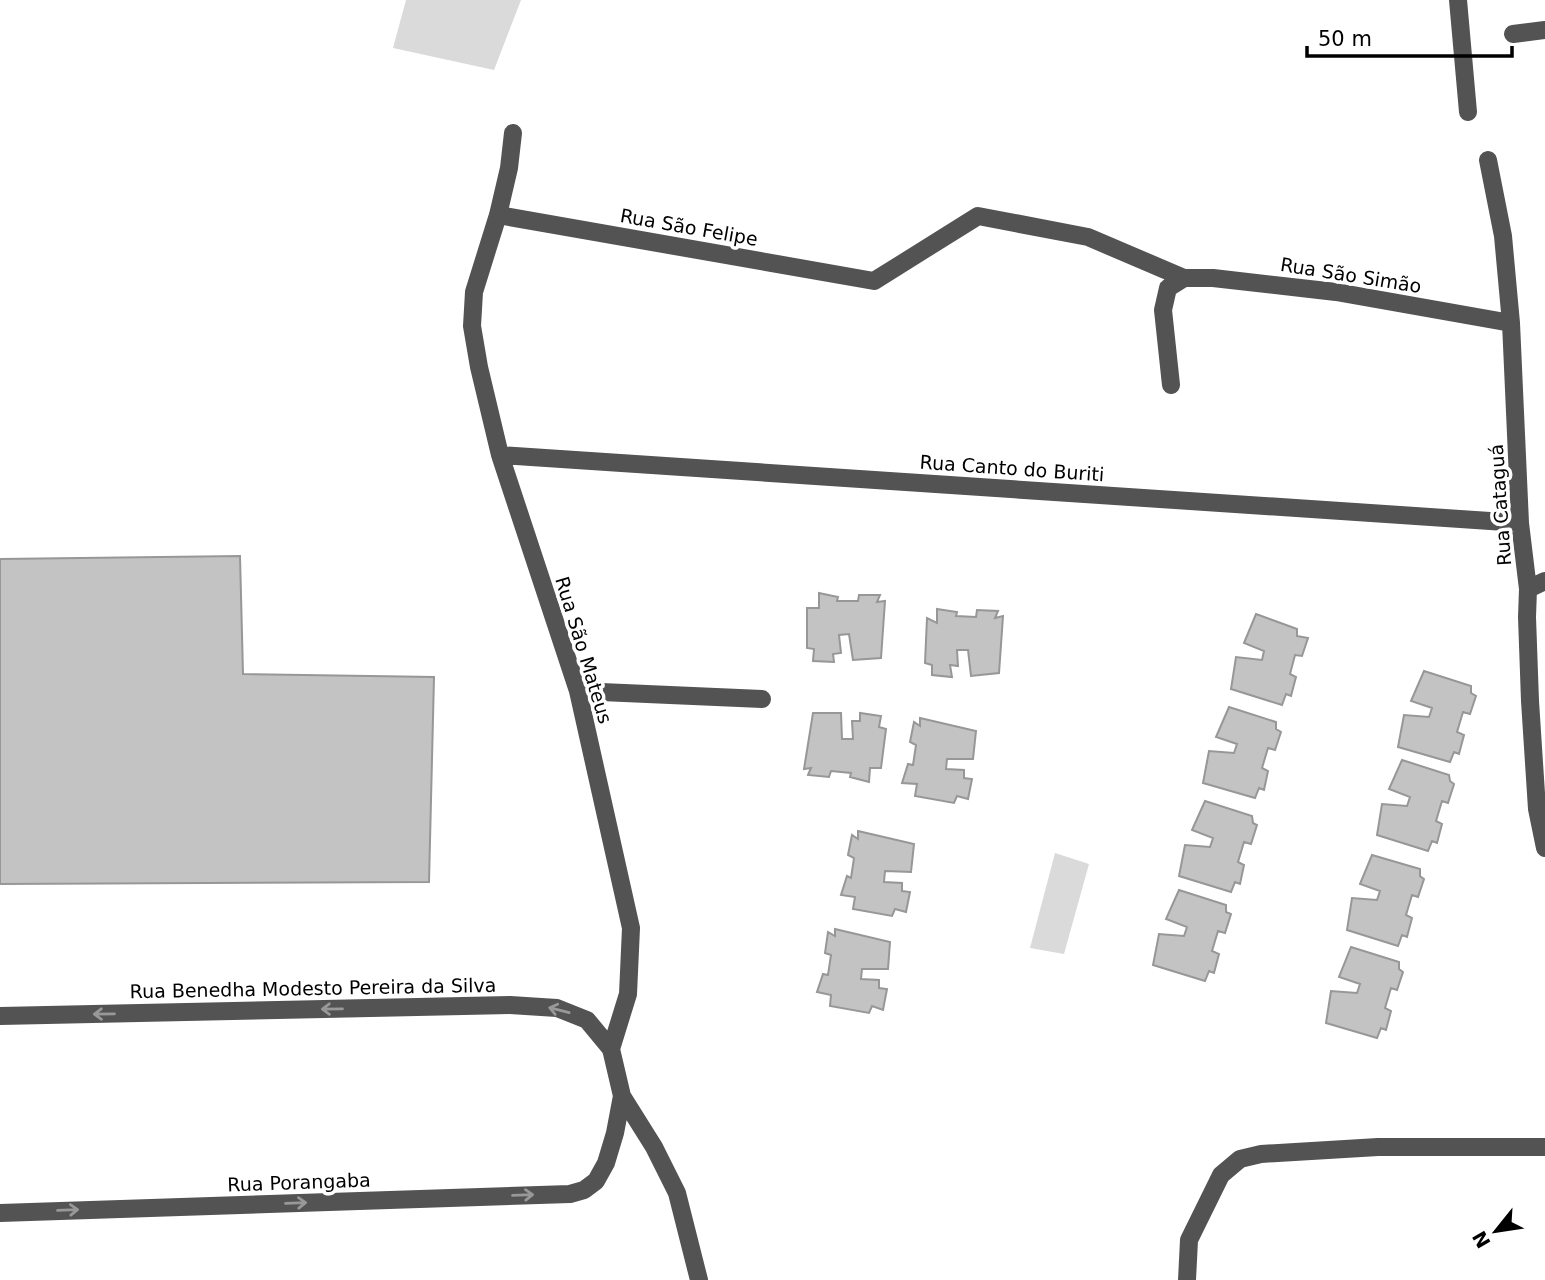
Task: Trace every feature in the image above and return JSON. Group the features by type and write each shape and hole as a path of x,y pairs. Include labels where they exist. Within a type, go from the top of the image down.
{"street":[{"path":"1458,0 1468,113"},
{"path":"1513,34 1545,30"},
{"name":"Rua São Mateus","path":"513,133 509,168 498,215 474,292 472,326 500,455 578,691 631,928 628,994 611,1049"},
{"name":"Rua Cataguá","path":"1488,160 1503,236 1511,323 1520,523 1528,589 1527,617 1537,809 1545,848"},
{"name":"Rua São Felipe","path":"498,215 874,281"},
{"name":"Rua São Simão","path":"874,281 978,216 1088,237 1184,278 1213,278 1336,292 1511,323"},
{"path":"1171,385 1163,310 1168,288 1184,278"},
{"name":"Rua Canto do Buriti","path":"500,455 1520,523"},
{"path":"1528,589 1545,581"},
{"path":"578,691 762,699"},
{"name":"Rua Benedha Modesto Pereira da Silva","path":"0,1016 510,1005 557,1008 587,1020 611,1049"},
{"path":"611,1049 622,1096 654,1147 677,1193 699,1280"},
{"name":"Rua Porangaba","path":"0,1213 570,1194 584,1191 596,1181 606,1163 622,1096"},
{"path":"1187,1280 1189,1240 1221,1175 1240,1159 1261,1154 1378,1147 1545,1147"}],"shaded area":[{"path":"406,0 521,0 494,70 393,48"},
{"path":"1055,853 1089,864 1064,954 1030,948"}],"building":[{"path":"240,556 243,674 434,677 429,882 0,884 0,559"},
{"path":"819,593 838,597 837,601 858,601 859,595 880,595 877,602 885,601 881,658 853,660 849,634 839,635 841,653 833,654 834,662 813,661 814,649 807,648 807,608 819,608"},
{"path":"937,609 957,612 956,616 976,617 977,610 998,611 995,618 1003,616 999,673 971,676 968,650 957,650 958,666 950,665 952,677 932,675 932,665 925,663 927,618 937,623"},
{"path":"1256,614 1297,629 1297,636 1308,638 1302,656 1295,655 1290,674 1296,677 1291,696 1286,694 1282,705 1231,689 1236,657 1262,660 1264,651 1244,643"},
{"path":"1424,671 1471,686 1471,693 1476,696 1470,714 1463,712 1457,732 1464,735 1459,754 1454,752 1450,762 1398,747 1404,715 1429,717 1432,708 1411,701"},
{"path":"1229,707 1276,722 1276,729 1281,732 1275,750 1268,748 1262,768 1268,771 1264,790 1259,788 1255,798 1203,783 1209,751 1234,753 1237,744 1216,737"},
{"path":"813,713 841,713 842,739 853,739 852,721 860,721 860,713 881,716 879,727 886,729 881,768 870,768 869,782 850,777 851,773 831,771 829,777 808,775 811,768 804,769"},
{"path":"920,718 976,731 973,759 947,759 946,769 964,770 964,778 972,779 968,799 957,796 954,803 915,796 917,784 902,783 908,764 913,765 916,745 910,742 914,722 920,726"},
{"path":"1402,760 1449,775 1454,784 1448,803 1442,801 1436,821 1442,824 1437,843 1432,841 1428,851 1377,835 1382,804 1407,806 1410,797 1389,789"},
{"path":"1205,801 1252,816 1253,823 1257,825 1251,844 1244,842 1238,862 1244,865 1240,884 1235,882 1231,892 1179,876 1185,845 1210,847 1213,838 1192,830"},
{"path":"858,831 914,844 911,872 885,871 884,882 902,883 902,891 910,892 906,912 895,909 892,916 853,909 855,897 841,895 847,876 851,878 854,858 848,855 852,835 858,839"},
{"path":"1372,855 1420,869 1420,876 1424,879 1418,897 1412,895 1406,915 1412,918 1407,937 1402,935 1398,946 1347,930 1352,898 1377,900 1380,891 1360,884"},
{"path":"1179,890 1226,905 1226,912 1231,914 1225,933 1218,931 1212,951 1219,954 1214,973 1209,971 1205,981 1153,965 1159,934 1184,936 1187,927 1166,919"},
{"path":"835,929 890,942 888,969 862,969 861,979 879,980 879,988 887,989 883,1010 872,1006 869,1013 830,1006 831,995 817,992 823,974 828,975 831,955 825,953 828,932 835,936"},
{"path":"1351,947 1399,962 1399,969 1403,972 1397,990 1391,988 1385,1008 1391,1011 1386,1030 1381,1028 1377,1038 1326,1023 1331,991 1357,993 1360,984 1339,977"}]}
